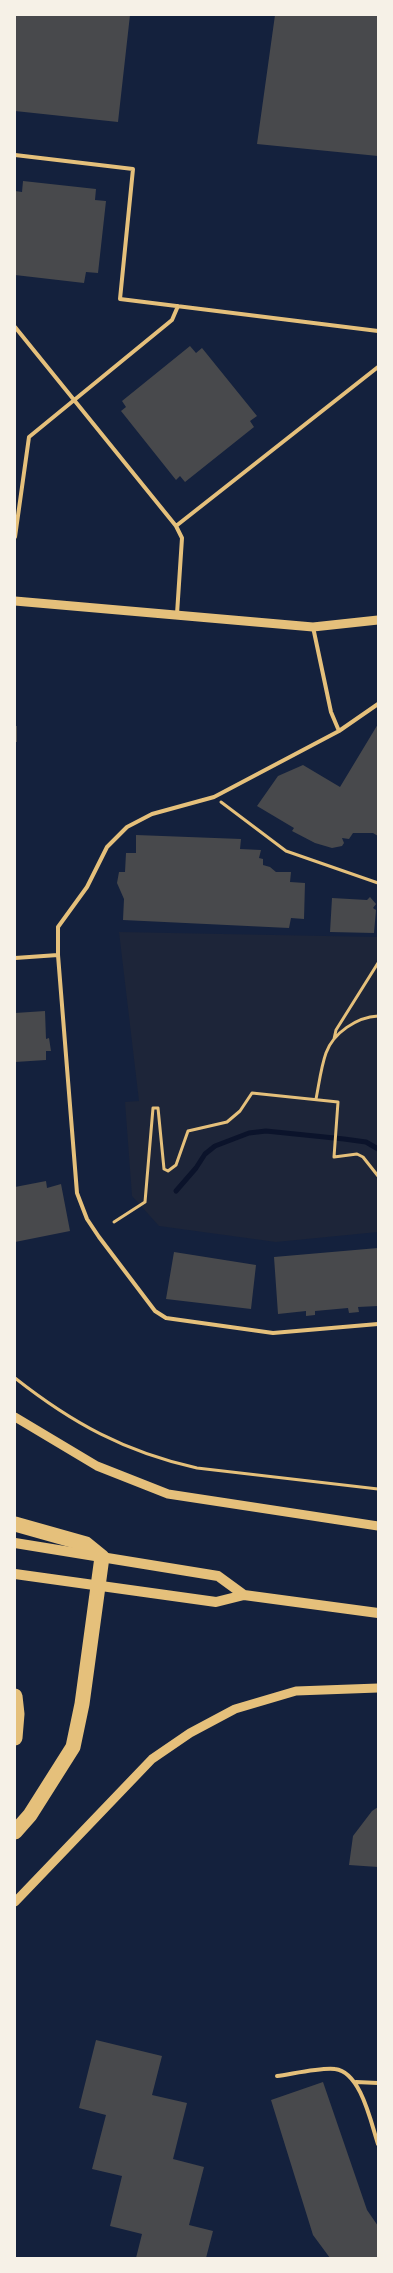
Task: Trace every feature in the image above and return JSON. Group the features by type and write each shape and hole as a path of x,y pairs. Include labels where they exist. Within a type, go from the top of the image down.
{"highway":[{"path":"15,1524 86,1544 102,1557 82,1704 73,1748 30,1816 15,1832"},
{"path":"15,1696 18,1714 15,1738"}],"main road":[{"path":"15,1543 47,1546 218,1576 244,1595"},
{"path":"15,1574 216,1602 244,1595 378,1613"}],"street":[{"path":"15,601 313,627 378,620"},
{"path":"15,1417 97,1466 168,1494 378,1526"},
{"path":"15,1902 152,1759 190,1733 235,1709 296,1691 378,1688"}],"lane":[{"path":"15,155 133,169 120,299 378,331"},
{"path":"15,537 29,436 172,320 178,306"},
{"path":"15,327 176,526 182,538 177,615"},
{"path":"176,526 378,367"},
{"path":"313,627 331,712 339,731"},
{"path":"378,704 339,731 214,798 152,814 127,828 107,847 87,887 58,927 58,955 77,1193 87,1219 99,1237 156,1311 166,1318 179,1321 273,1333 378,1324"},
{"path":"15,958 58,955"},
{"path":"277,2076 335,2069 346,2073 356,2082 378,2144"},
{"path":"356,2082 378,2083"},
{"path":"371,2125 378,2126"}],"path":[{"path":"214,798 286,851 378,883"},
{"path":"334,1040 336,1030 378,963"},
{"path":"375,968 378,975"},
{"path":"316,1099 326,1052 334,1040 348,1026 378,1016"},
{"path":"114,1222 145,1202 153,1108 158,1108 164,1169 168,1171 176,1165 188,1131 219,1126 227,1122 240,1111 252,1094 338,1102 334,1157 357,1154 363,1157 378,1176"},
{"path":"15,1378 46,1402 93,1432 119,1444 170,1462 197,1468 378,1489"}],"shaded area":[{"path":"119,932 378,937 378,1232 276,1242 159,1226 132,1196 125,1102 139,1101"}],"building":[{"path":"15,15 130,15 118,122 15,111"},
{"path":"275,15 378,15 378,156 257,144"},
{"path":"23,181 96,189 95,200 106,201 98,273 86,272 84,283 15,275 15,191 22,192"},
{"path":"190,346 196,353 202,348 257,416 250,421 254,427 185,482 180,476 176,480 121,411 126,407 122,401"},
{"path":"378,724 378,836 373,833 353,833 349,839 342,838 344,843 342,846 332,848 315,843 292,831 294,828 257,806 278,776 303,765 340,787"},
{"path":"15,726 17,726 17,742 15,742"},
{"path":"136,835 241,839 240,849 261,850 259,858 263,859 263,865 270,867 276,872 291,872 290,882 305,883 304,919 291,918 289,928 123,920 124,899 117,883 119,872 125,872 126,853 136,853"},
{"path":"370,897 376,904 373,908 376,910 374,933 330,932 332,898 367,900"},
{"path":"45,1011 46,1039 49,1038 51,1051 46,1051 46,1060 15,1062 15,1013"},
{"path":"46,1181 47,1188 61,1184 70,1231 15,1242 15,1187"},
{"path":"378,1248 378,1306 358,1307 359,1312 349,1313 348,1308 315,1311 315,1315 306,1316 306,1311 278,1314 274,1257"},
{"path":"174,1252 256,1265 251,1309 166,1299"},
{"path":"378,1807 378,1867 349,1865 353,1836 372,1811"},
{"path":"96,2040 162,2056 152,2095 187,2103 173,2159 204,2167 189,2225 213,2231 206,2258 136,2258 142,2234 110,2226 122,2176 92,2169 106,2115 79,2108"},
{"path":"323,2082 367,2210 378,2226 378,2258 330,2258 313,2235 271,2100"}],"waterway":[{"path":"176,1191 196,1168 205,1154 215,1146 249,1133 266,1131 344,1139 366,1142 378,1149"}]}
